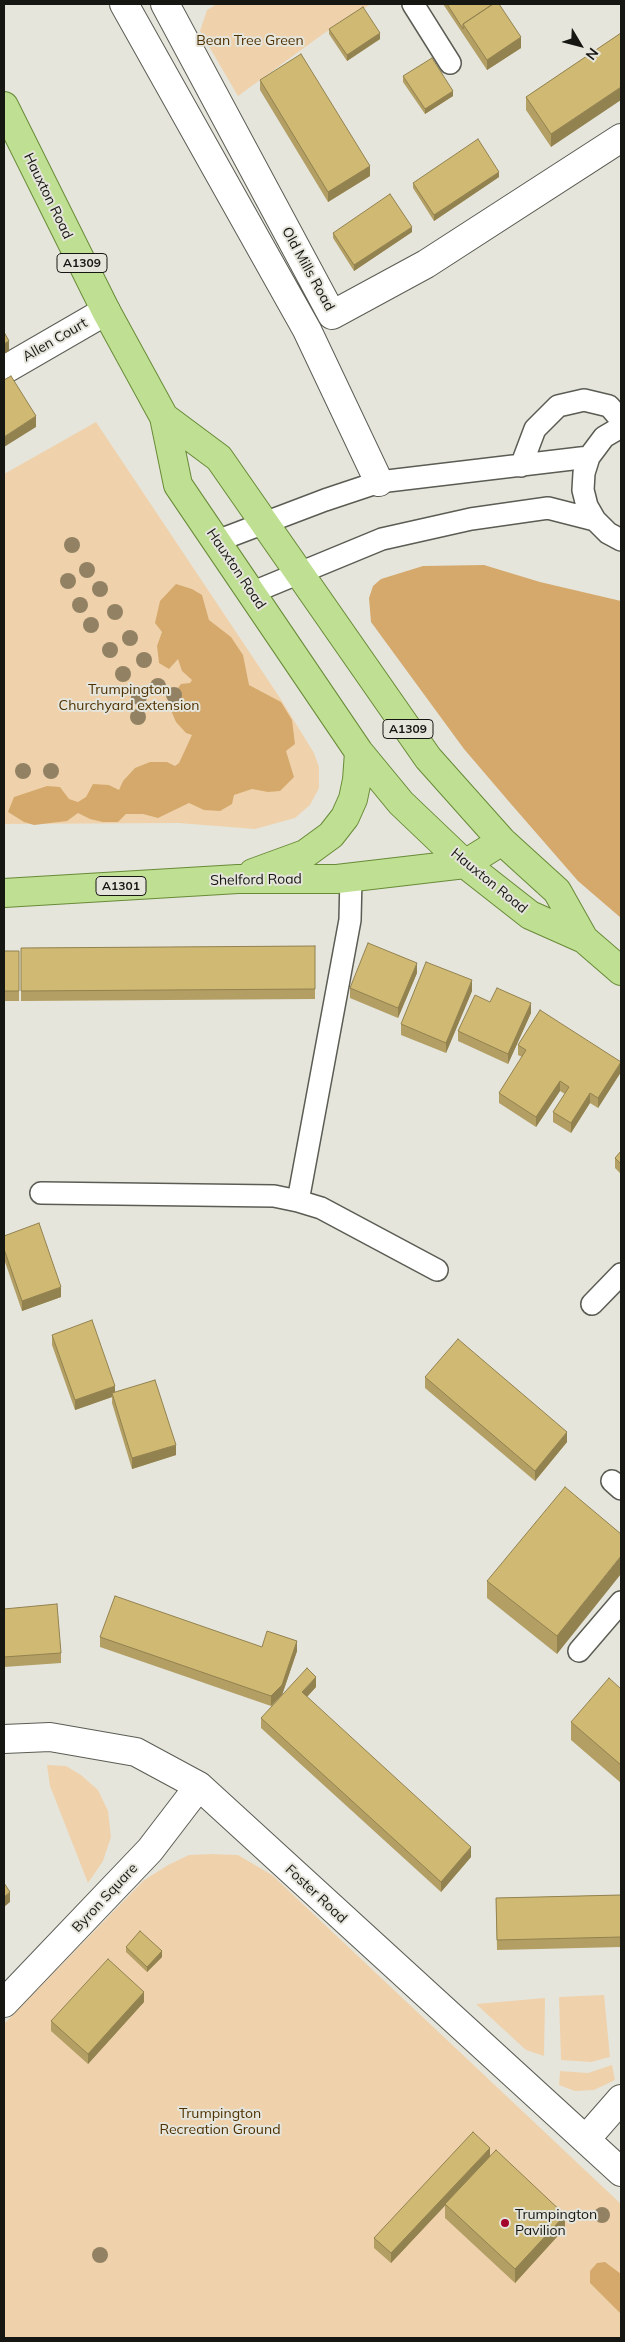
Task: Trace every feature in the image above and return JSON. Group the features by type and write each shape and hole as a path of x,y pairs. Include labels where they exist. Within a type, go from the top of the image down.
{"main road":[{"name":"Hauxton Road","path":"4,106 106,311 164,417 178,485 359,752 401,803 465,864 530,915 584,939"},
{"name":"Hauxton Road","path":"164,417 219,458 428,758 502,841 557,890 584,939"},
{"path":"238,878 305,854 331,835 346,817 353,798 357,780 359,752"},
{"name":"Shelford Road","path":"4,894 238,878 351,878 465,864 502,841"},
{"name":"A1309","path":"584,939 621,971"}],"street":[{"path":"124,4 307,330 380,482"},
{"name":"Old Mills Road","path":"167,4 332,316 426,264 621,138"},
{"name":"Allen Court","path":"4,370 106,311"},
{"name":"Foster Road","path":"4,1739 50,1737 136,1752 199,1786 621,2172"},
{"name":"Byron Square","path":"4,2003 150,1850 199,1786"},
{"path":"586,2139 621,2099"}],"lane":[{"path":"413,4 450,63"},
{"path":"521,466 535,429 558,406 584,400 610,406 621,420"},
{"path":"621,427 604,437 589,457 584,473 583,490 587,506 595,520 608,533 621,540"},
{"path":"217,541 380,482 589,457"},
{"path":"251,593 382,539 471,519 548,508 595,520"},
{"path":"298,1201 350,920 351,878"},
{"path":"40,1193 274,1196 321,1208 436,1270"},
{"path":"592,1304 621,1274"},
{"path":"579,1651 621,1602"}],"green space":[{"name":"Bean Tree Green","path":"217,4 371,4 323,34 238,96 200,31 207,10"},
{"name":"Trumpington Churchyard extension","path":"96,422 280,698 314,753 319,767 319,788 310,805 295,818 255,829 178,823 4,824 4,474"},
{"path":"47,1765 66,1766 81,1775 98,1790 108,1811 111,1837 103,1861 88,1883 50,1786"},
{"name":"Trumpington Recreation Ground","path":"189,1855 238,1855 272,1875 621,2204 621,2338 4,2338 4,2024 143,1881 168,1865"},
{"path":"604,1995 610,2057 591,2062 561,2060 559,1997"},
{"path":"545,1998 544,2056 526,2050 476,2004"},
{"path":"612,2065 615,2080 594,2090 575,2091 559,2085 560,2071 588,2073"}],"shaded area":[{"path":"484,565 540,582 621,601 621,918 578,881 464,749 371,622 369,598 373,586 381,579 423,566"},
{"path":"176,584 192,589 202,595 209,620 231,637 243,655 249,685 281,702 292,720 295,744 286,751 294,777 280,791 268,792 252,789 234,795 232,804 220,811 204,810 189,803 158,818 143,814 126,814 118,822 103,822 90,819 78,813 67,821 34,825 24,822 8,812 14,797 47,786 60,787 69,799 78,802 86,797 93,784 109,785 119,790 123,781 135,768 150,762 167,762 175,766 179,763 192,735 186,733 176,722 170,708 175,692 181,684 190,683 192,680 182,671 178,659 169,669 159,663 157,646 162,632 155,623 160,601"},
{"path":"605,2262 621,2274 621,2314 590,2283 590,2271 597,2263"}],"building":[{"path":"447,4 493,4 463,24 463,29"},
{"path":"493,4 499,4 521,37 487,60 463,24"},
{"path":"363,7 380,33 347,55 329,29"},
{"path":"621,33 621,87 551,134 526,97"},
{"path":"301,54 370,166 328,192 260,80"},
{"path":"432,58 453,91 425,109 403,76"},
{"path":"478,139 499,172 434,215 413,183"},
{"path":"390,194 412,227 354,265 333,233"},
{"path":"4,332 9,341 4,344"},
{"path":"11,376 36,416 4,437 4,380"},
{"path":"368,943 417,963 398,1008 350,988"},
{"path":"315,946 315,989 21,991 21,948"},
{"path":"4,951 19,951 19,991 4,991"},
{"path":"426,962 472,980 446,1043 401,1024"},
{"path":"497,988 531,1003 508,1054 458,1031 475,995 490,1002"},
{"path":"540,1010 621,1062 598,1098 590,1093 571,1123 553,1112 569,1087 560,1081 536,1117 499,1093 526,1050 518,1045"},
{"path":"621,1151 621,1164 615,1158"},
{"path":"39,1223 61,1287 22,1301 4,1249 4,1236"},
{"path":"92,1320 115,1386 75,1400 52,1335"},
{"path":"458,1339 567,1432 535,1471 425,1377"},
{"path":"155,1380 176,1445 132,1458 112,1393"},
{"path":"565,1487 621,1534 621,1556 557,1636 487,1581"},
{"path":"115,1596 262,1647 267,1631 297,1641 282,1685 271,1696 100,1637"},
{"path":"57,1604 61,1653 4,1657 4,1609"},
{"path":"307,1668 316,1677 302,1692 471,1847 441,1882 261,1718"},
{"path":"609,1678 621,1689 621,1765 571,1722"},
{"path":"4,1883 10,1892 4,1897"},
{"path":"621,1895 621,1937 497,1940 496,1898"},
{"path":"140,1931 162,1951 147,1967 126,1947"},
{"path":"108,1959 144,1992 88,2054 51,2021"},
{"path":"473,2132 490,2148 391,2253 374,2238"},
{"name":"Trumpington Pavilion","path":"496,2150 565,2215 515,2269 445,2204"}],"place":[{"name":"Trumpington Pavilion","path":"505,2223"}]}
